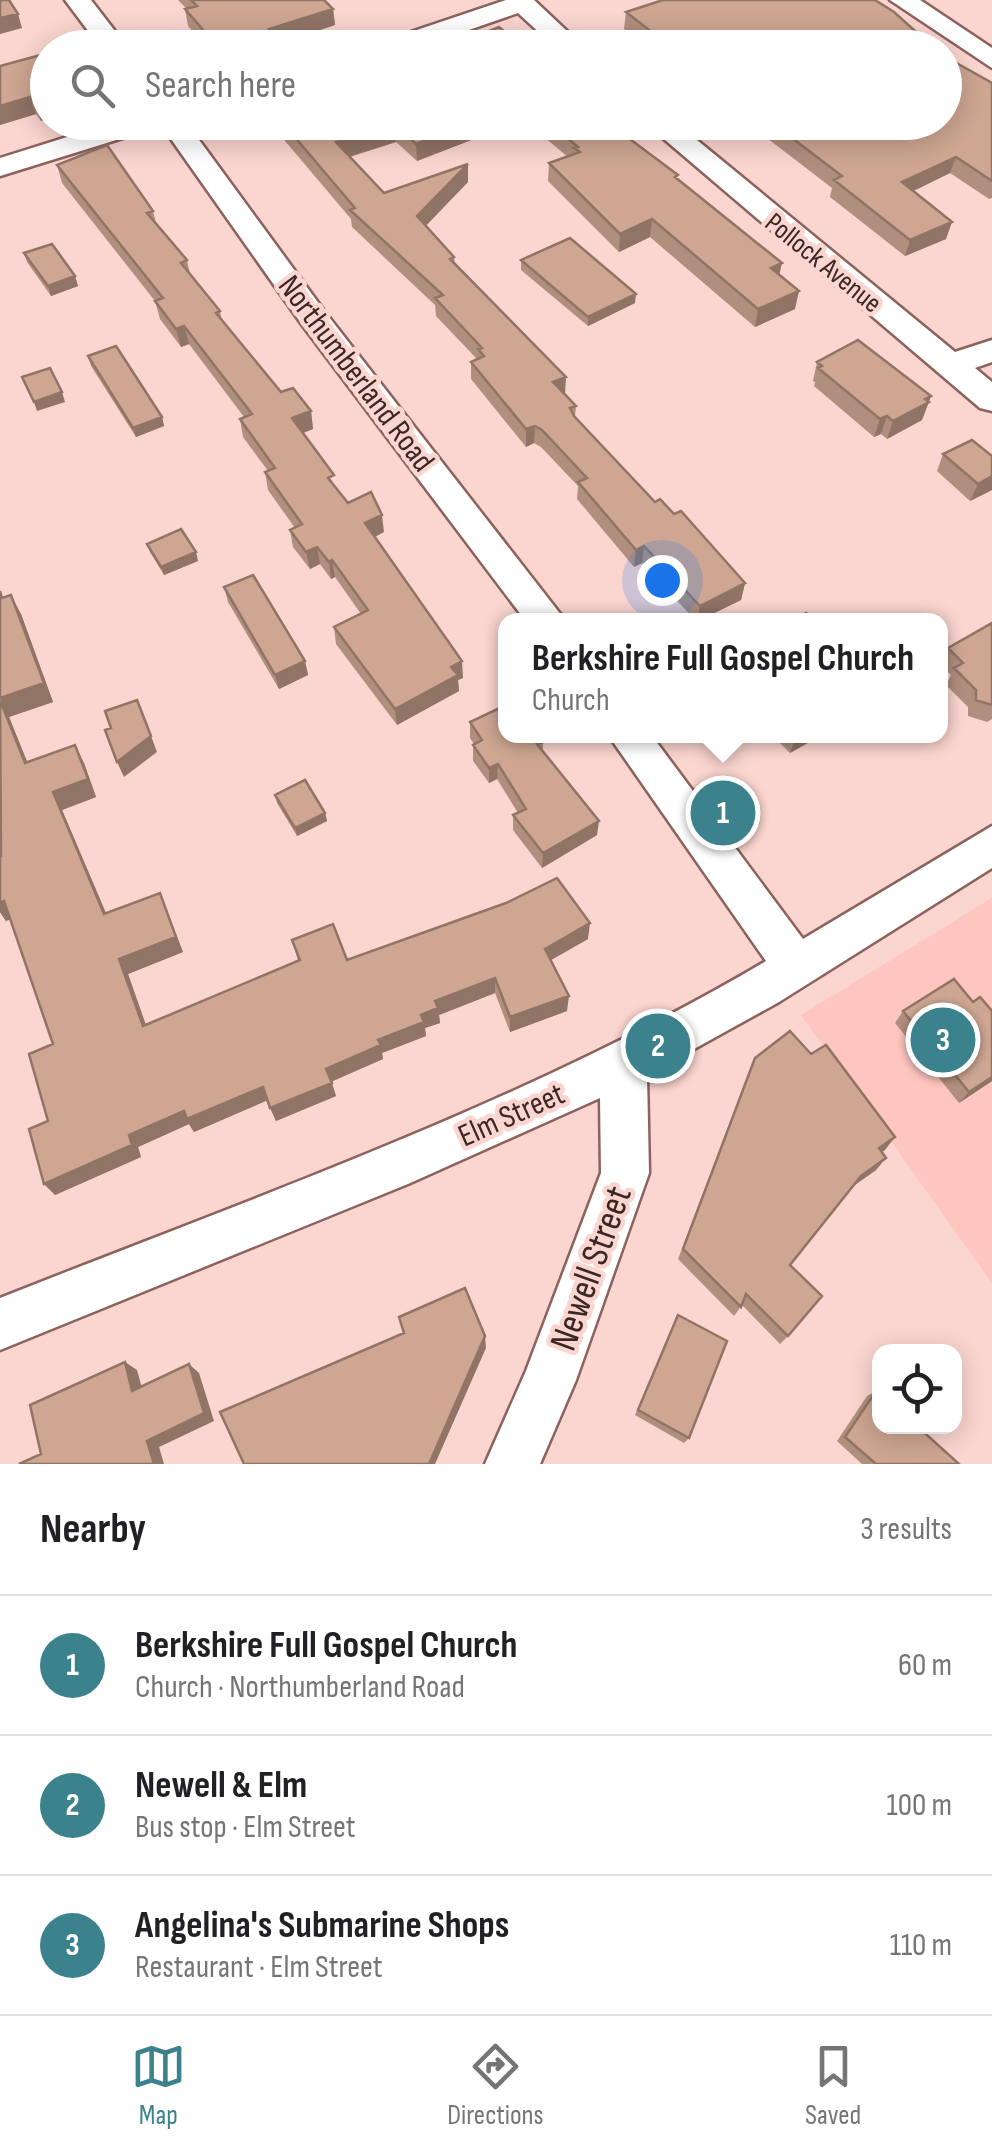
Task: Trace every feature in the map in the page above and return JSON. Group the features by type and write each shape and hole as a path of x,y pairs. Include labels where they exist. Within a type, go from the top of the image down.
{"street":[{"path":"78,0 101,30"},
{"path":"903,0 948,30"},
{"path":"440,30 521,1 552,30"},
{"path":"962,40 992,60"},
{"path":"0,167 88,140"},
{"name":"Northumberland Road","path":"185,140 314,319 541,613"},
{"name":"Pollock Avenue","path":"678,140 992,400"},
{"path":"950,365 992,351"},
{"path":"634,743 796,966"},
{"name":"Elm Street","path":"3,1310 435,1148 622,1064 796,966 992,844"},
{"name":"Newell Street","path":"512,1464 549,1380 625,1173 622,1064"}],"shaded area":[{"path":"992,898 992,1283 801,1015"}],"building":[{"path":"0,0 9,0 18,14 0,18"},
{"path":"191,0 324,0 333,9 270,30 203,30 185,9 197,6"},
{"path":"663,0 875,0 914,30 649,30 626,12"},
{"path":"30,58 30,97 0,106 0,66"},
{"path":"962,66 992,83 992,181 956,157 902,182 952,222 910,240 834,180 842,176 795,140 962,140"},
{"path":"297,140 343,140 336,142 384,193 468,164 417,216 454,257 450,259 566,377 553,382 576,406 570,408 574,416 655,502 660,499 674,514 681,511 745,583 700,606 644,546 636,550 578,482 587,478 542,430 535,426 526,429 471,362 484,356 478,349 482,348 435,298 443,295 350,210 355,208"},
{"path":"570,140 631,140 782,263 771,268 799,291 758,309 652,219 620,234 549,163 580,152 574,148 578,147"},
{"path":"107,145 153,211 147,213 187,260 181,263 220,311 216,313 281,392 293,388 311,411 292,418 334,475 328,478 348,503 371,492 382,515 365,523 462,661 451,667 458,675 395,709 334,627 368,610 332,560 329,562 317,547 306,552 290,530 302,524 265,472 275,468 240,419 252,414 184,326 176,329 155,301 163,298 57,165"},
{"path":"570,238 636,294 588,317 521,260"},
{"path":"52,244 75,276 48,286 24,253"},
{"path":"858,340 931,396 925,399 929,402 893,421 887,416 880,419 818,368 822,366 817,362"},
{"path":"116,346 162,417 133,428 88,356"},
{"path":"50,368 62,392 34,402 22,377"},
{"path":"972,440 992,456 992,476 978,484 943,454"},
{"path":"181,529 196,552 161,567 147,544"},
{"path":"253,575 305,661 275,675 224,587"},
{"path":"0,591 2,598 11,595 44,683 0,698"},
{"path":"992,623 992,705 976,700 976,690 954,668 963,663 948,648"},
{"path":"0,700 25,763 75,745 88,779 53,792 104,914 160,893 176,937 119,959 143,1026 300,960 292,940 333,924 347,960 506,903 557,878 590,923 545,949 569,996 510,1017 495,978 435,1001 438,1008 421,1015 424,1022 378,1040 381,1045 326,1069 332,1083 270,1108 263,1087 187,1119 184,1111 129,1135 132,1145 44,1184 29,1129 48,1121 29,1054 53,1044 4,901 0,903"},
{"path":"137,700 151,736 117,762 105,730 111,728 105,711"},
{"path":"498,709 498,743 540,743 537,744 599,821 543,853 513,815 526,809 498,764 489,768 473,745 482,740 470,722"},
{"path":"305,780 325,813 295,828 275,795"},
{"path":"954,979 973,1002 980,997 992,1011 992,1077 969,1092 903,1011"},
{"path":"790,1031 811,1054 826,1045 895,1137 879,1148 886,1158 861,1176 790,1265 822,1296 788,1336 746,1294 741,1307 683,1249 755,1058"},
{"path":"465,1288 485,1336 429,1464 244,1464 220,1412 404,1333 399,1317"},
{"path":"678,1315 727,1341 689,1438 638,1410"},
{"path":"125,1362 132,1391 189,1364 204,1413 147,1441 154,1464 19,1464 41,1454 30,1405"},
{"path":"872,1397 872,1434 926,1434 959,1464 876,1464 845,1437"}],"place":[{"name":"Berkshire Full Gospel Church","path":"723,813"},
{"name":"Angelina's Submarine Shops","path":"943,1040"},
{"name":"Newell & Elm","path":"658,1046"}]}
